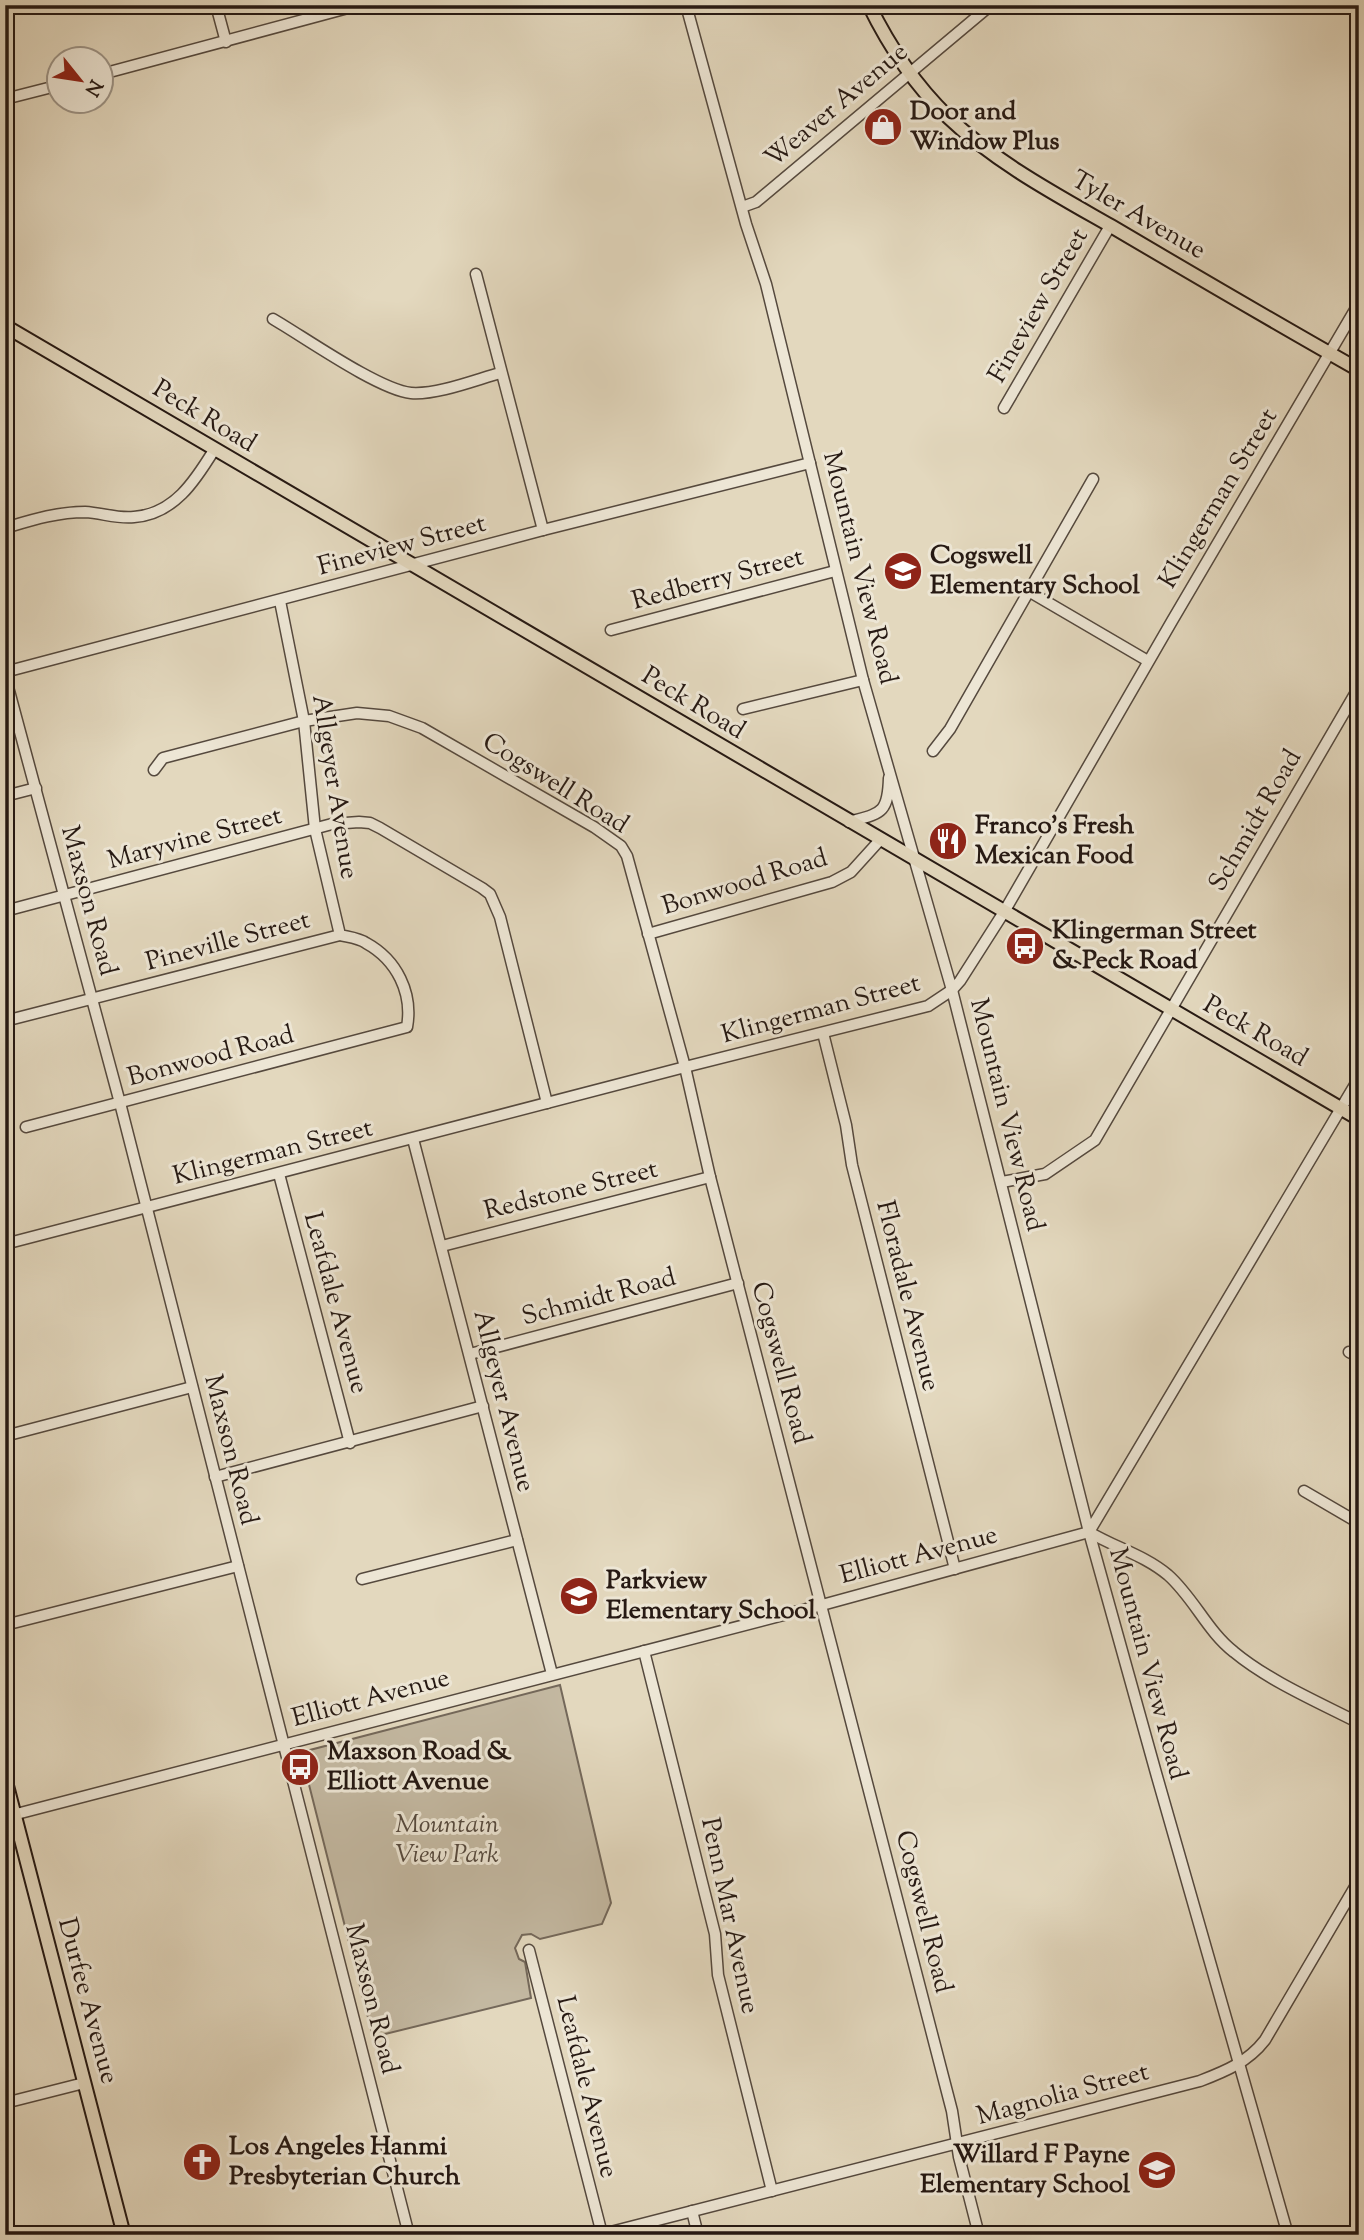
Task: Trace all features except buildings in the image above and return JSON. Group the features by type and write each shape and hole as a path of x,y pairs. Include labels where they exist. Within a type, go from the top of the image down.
{"main road":[{"name":"Tyler Avenue","path":"869,5 909,72 947,116 975,140 1035,181 1110,226 1359,370"},
{"name":"Peck Road","path":"5,326 1359,1119"},
{"name":"Durfee Avenue","path":"5,1778 10,1816 124,2235"}],"street":[{"path":"216,5 226,42"},
{"path":"116,70 359,5"},
{"name":"Mountain View Road","path":"686,5 768,293 863,680 952,990 1089,1532 1288,2235"},
{"name":"Weaver Avenue","path":"742,207 756,202 990,5"},
{"path":"5,99 46,89"},
{"name":"Fineview Street","path":"1004,408 1110,226"},
{"path":"476,274 543,530"},
{"name":"Klingerman Street","path":"5,1244 928,1006 952,990 968,971 1004,912 1359,303"},
{"path":"273,319 374,379 411,393 437,390 500,373"},
{"path":"5,528 57,514 87,512 134,517 148,514 176,501 214,450"},
{"name":"Fineview Street","path":"5,674 543,530 810,463"},
{"path":"933,751 950,729 1093,479"},
{"name":"Redberry Street","path":"611,630 835,570"},
{"path":"1030,592 1148,661"},
{"name":"Allgeyer Avenue","path":"280,601 304,721 315,829 340,935"},
{"name":"Maxson Road","path":"5,674 120,1103 410,2235"},
{"path":"743,709 863,680"},
{"name":"Schmidt Road","path":"1002,1182 1045,1174 1095,1140 1359,687"},
{"name":"Cogswell Road","path":"304,721 357,713 389,716 406,721 434,734 594,827 621,846 627,856 685,1067 710,1177 953,2111 957,2144 979,2235"},
{"path":"154,771 163,758 304,721"},
{"path":"849,822 879,813 884,808 887,801 888,767"},
{"path":"5,796 36,788"},
{"path":"315,829 346,822 370,823 490,894 500,917 547,1103"},
{"name":"Maryvine Street","path":"5,911 315,829"},
{"name":"Bonwood Road","path":"648,933 825,885 850,872 880,840"},
{"name":"Bonwood Road","path":"26,1127 407,1027 410,1008 399,973 384,955 364,941 340,935"},
{"name":"Pineville Street","path":"5,1021 340,935"},
{"name":"Floradale Avenue","path":"824,1033 846,1125 852,1165 956,1569"},
{"path":"1359,1078 1089,1532 1110,1545 1149,1560 1170,1577 1221,1641 1244,1661 1359,1723"},
{"name":"Allgeyer Avenue","path":"413,1139 552,1674"},
{"name":"Leafdale Avenue","path":"279,1174 350,1443"},
{"name":"Redstone Street","path":"442,1246 710,1177"},
{"name":"Schmidt Road","path":"470,1354 738,1283"},
{"path":"5,1436 192,1387"},
{"path":"215,1477 483,1406"},
{"path":"1304,1491 1359,1523"},
{"name":"Elliott Avenue","path":"10,1816 822,1605 1089,1532"},
{"path":"362,1579 517,1540"},
{"path":"5,1625 238,1566"},
{"name":"Penn Mar Avenue","path":"644,1651 715,1934 718,1975 772,2191"},
{"name":"Magnolia Street","path":"600,2234 1200,2081 1238,2065 1265,2040 1359,1880"},
{"name":"Leafdale Avenue","path":"529,1951 600,2234"},
{"path":"5,2103 84,2082"},
{"path":"692,2211 698,2235"}],"green space":[{"name":"Mountain View Park","path":"560,1685 611,1903 602,1924 540,1939 531,1934 522,1935 515,1948 519,1959 525,1962 531,1998 373,2037 303,1754 306,1751"}],"place":[{"name":"Door and Window Plus","path":"883,127"},
{"name":"Cogswell Elementary School","path":"903,571"},
{"name":"Franco’s Fresh Mexican Food","path":"948,841"},
{"name":"Klingerman Street & Peck Road","path":"1025,946"},
{"name":"Parkview Elementary School","path":"579,1596"},
{"name":"Maxson Road & Elliott Avenue","path":"300,1767"},
{"name":"Los Angeles Hanmi Presbyterian Church","path":"202,2162"},
{"name":"Willard F Payne Elementary School","path":"1157,2170"}]}
